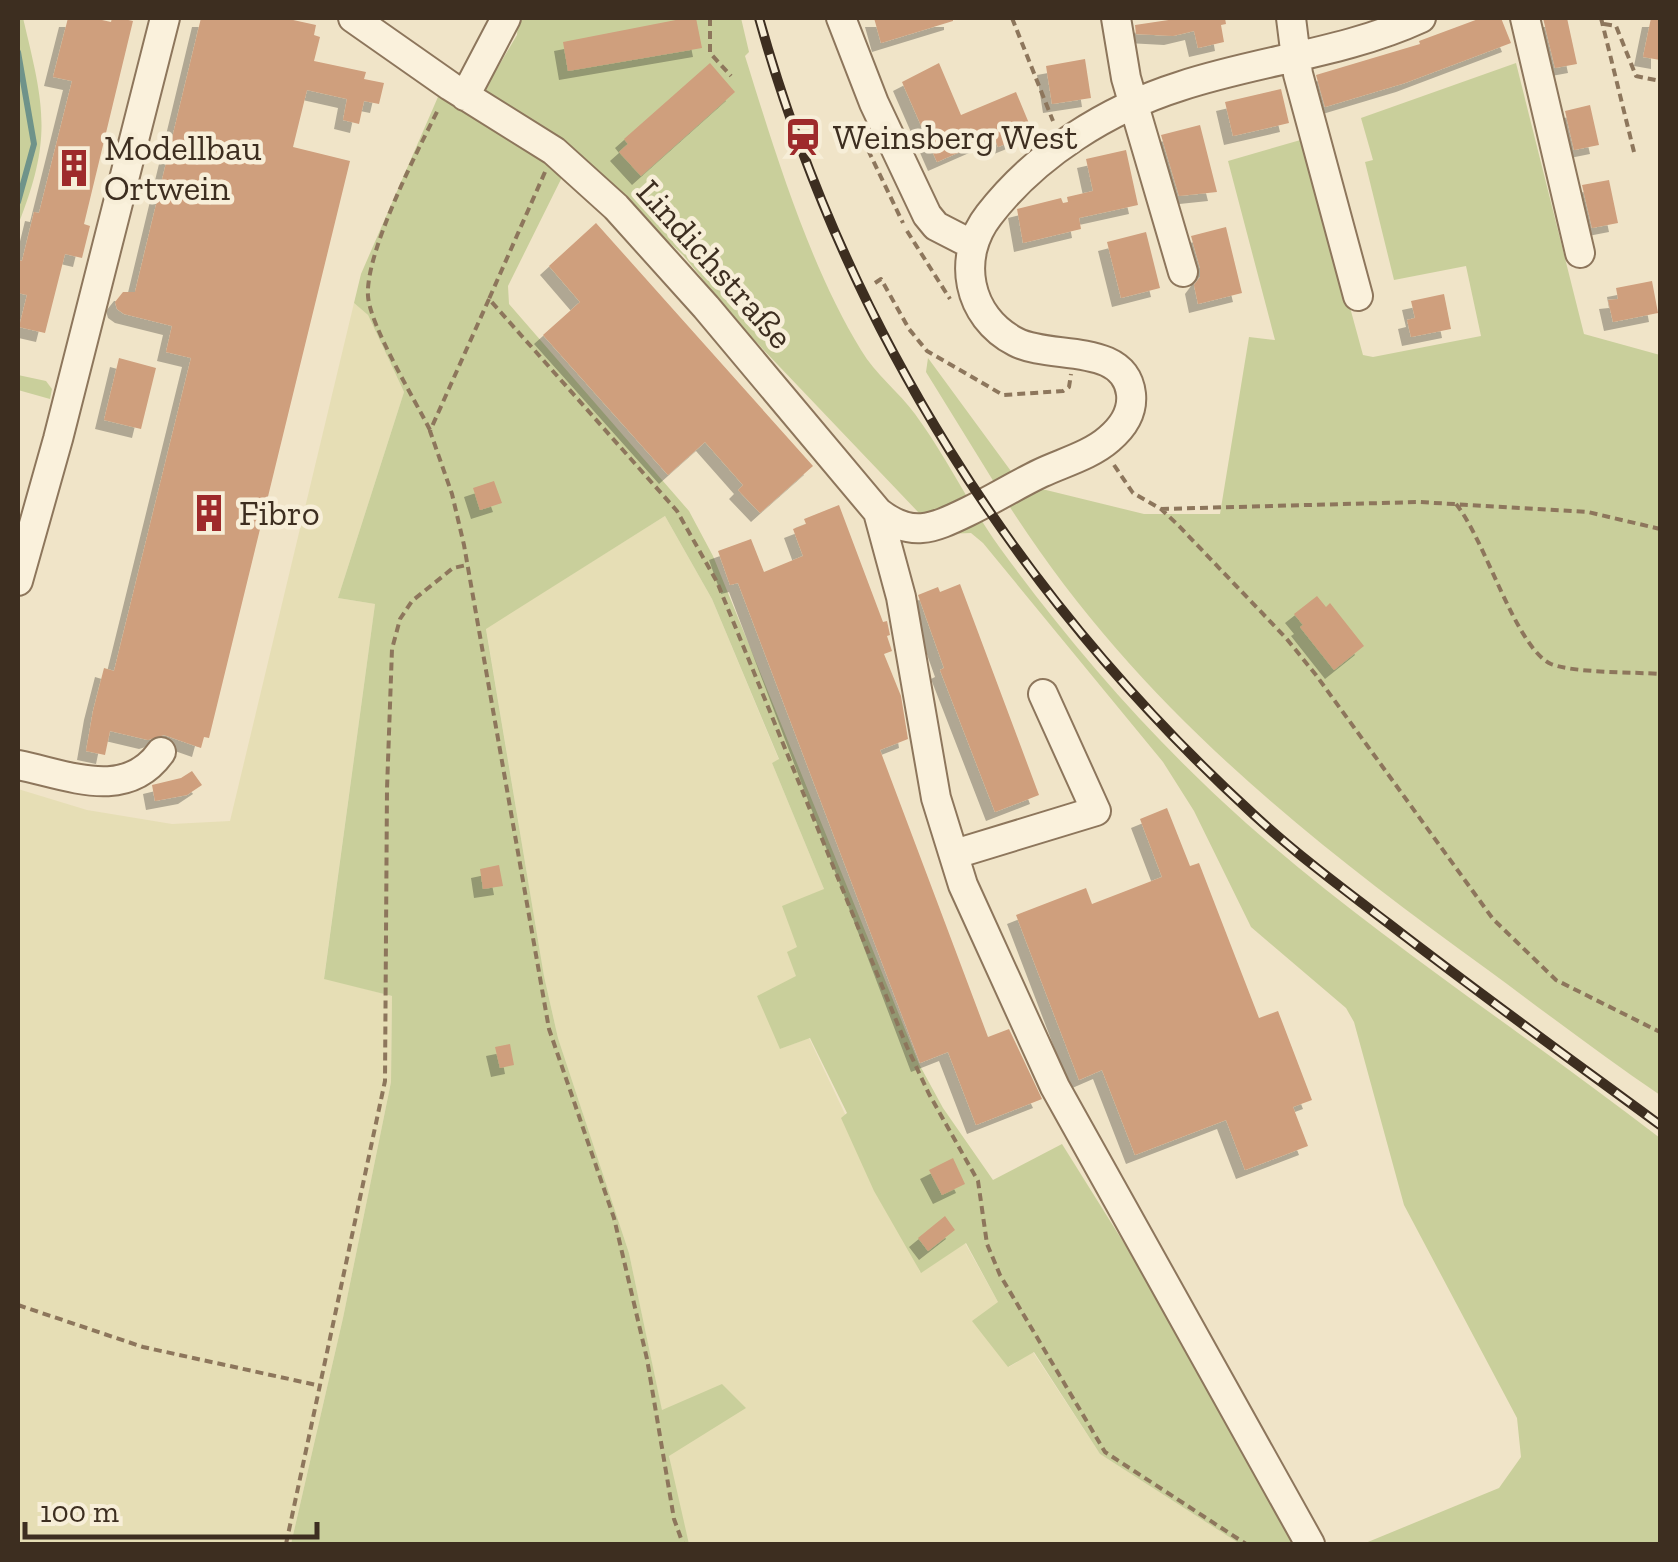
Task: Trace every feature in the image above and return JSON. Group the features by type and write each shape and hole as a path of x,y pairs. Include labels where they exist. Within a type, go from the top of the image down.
{"street":[{"path":"18,581 165,18"},
{"name":"Lindichstraße","path":"352,18 554,152 616,207 706,307 878,512"},
{"path":"458,91 506,18"},
{"path":"841,18 874,103 927,215 936,226 971,244"},
{"path":"1116,18 1126,78 1183,272"},
{"path":"1291,18 1296,58 1358,296"},
{"path":"878,512 898,528 932,528 1100,445 1126,422 1132,396 1125,375 1107,361 1017,343 993,326 971,288 967,265 971,244 986,218 1015,184 1064,144 1135,104 1181,86 1332,49 1421,18"},
{"path":"1525,18 1580,253"},
{"path":"878,512 901,597 936,798 964,885 1055,1087 1310,1544"},
{"path":"955,854 1096,811 1043,694"},
{"path":"18,765 114,783 136,777 161,752"}],"path":[{"path":"710,18 710,53 731,76"},
{"path":"1012,18 1028,66 1064,144"},
{"path":"1602,21 1616,26 1636,76 1660,80"},
{"path":"1602,21 1635,156"},
{"path":"458,91 423,138 379,245 368,294 372,316 430,430 452,494 549,1029 614,1218 647,1359 674,1520 683,1544"},
{"path":"430,430 554,152"},
{"path":"876,283 881,280 927,351 990,390 1003,395 1062,391 1069,387 1070,378"},
{"path":"488,299 677,511 717,582 907,1047 978,1181 987,1244 1000,1275 1105,1452 1246,1544"},
{"path":"1100,445 1133,493 1161,509 1306,663 1493,919 1556,980 1660,1032"},
{"path":"1161,509 1420,502 1588,512 1660,529"},
{"path":"1456,504 1469,520 1517,623 1538,656 1555,666 1660,674"},
{"path":"286,1544 385,1081 392,649 400,619 412,601 453,568 467,565"},
{"path":"18,1305 143,1347 321,1386"}],"shaded area":[{"path":"354,303 368,315 404,392 338,598 375,604 324,978 392,996 391,1082 343,1318 291,1544 18,1544 18,789 87,810 172,824 230,821"},
{"path":"665,516 712,599 779,760 772,763 824,889 797,947 796,976 780,1049 809,1038 920,1272 965,1243 998,1302 1009,1367 1033,1352 1100,1454 1240,1544 689,1544 675,1491 629,1253 558,1038 544,976 486,628"}],"green space":[{"path":"18,18 23,18 30,49 41,121 36,168 18,225"},
{"path":"518,18 741,18 749,52 745,56 781,169 809,245 842,317 867,359 915,414 989,532 1056,621 1147,726 1212,792 1295,865 1660,1138 1660,1544 1363,1544 1499,1488 1521,1457 1517,1418 1404,1205 1354,1022 1346,1008 1251,927 1194,811 1163,762 983,543 971,533 946,534 919,513 739,324 683,255 573,155 508,286 509,304 689,511 713,556 919,1064 943,1108 993,1180 1062,1144 1217,1392 1304,1544 1240,1544 1100,1454 1034,1352 1008,1367 972,1321 998,1302 966,1243 921,1273 874,1191 841,1118 847,1113 810,1038 780,1049 757,996 796,976 787,952 797,947 782,906 824,889 772,763 779,759 712,599 665,516 486,629 544,976 558,1038 629,1253 662,1410 722,1384 746,1408 669,1456 689,1544 291,1544 343,1318 391,1082 392,996 324,979 375,604 338,598 404,392 368,315 354,303 361,274 441,90 472,111 517,35"},
{"path":"1516,63 1584,334 1660,355 1660,1095 1418,919 1224,759 1108,639 1055,573 1006,501 1046,490 1144,514 1220,514 1249,337 1275,340 1228,161 1304,139 1363,355 1373,357 1481,336 1466,266 1394,280 1365,162 1373,160 1361,118"},
{"path":"928,358 1016,478 997,487 926,372"},
{"path":"18,375 46,381 52,389 50,399 18,390"}],"building":[{"path":"68,18 133,21 84,224 90,226 82,258 65,254 45,333 19,327 27,295 18,293 18,260 22,261 34,212 39,213 72,81 53,77"},
{"name":"Fibro","path":"201,18 284,18 316,25 314,35 320,37 314,61 366,72 364,79 384,83 379,104 364,101 359,124 343,120 347,99 307,90 293,147 350,161 209,738 204,737 201,748 164,735 148,740 110,731 105,755 86,751 93,711 104,668 114,671 191,358 166,352 172,326 124,314 115,302 123,292 135,292"},
{"path":"696,18 702,48 568,71 563,42"},
{"path":"874,18 953,18 953,21 881,43"},
{"path":"1182,18 1225,18 1226,24 1221,25 1224,42 1198,48 1194,31 1173,36 1136,34 1135,25"},
{"path":"1481,18 1501,18 1511,43 1405,83 1325,107 1316,75 1420,44 1419,41"},
{"path":"1543,18 1567,18 1577,64 1555,68"},
{"path":"1651,18 1660,18 1660,60 1643,57"},
{"path":"1085,59 1091,98 1052,104 1046,66"},
{"path":"710,63 735,92 641,176 619,152 628,144 624,139"},
{"path":"939,63 961,115 1016,92 1033,133 998,147 994,137 937,162 902,82"},
{"path":"1281,89 1289,123 1233,136 1225,102"},
{"path":"1590,105 1599,145 1574,150 1565,111"},
{"path":"1200,125 1217,192 1179,196 1161,135"},
{"path":"1126,150 1138,205 1079,218 1081,229 1023,243 1017,209 1061,198 1063,203 1068,202 1067,197 1093,191 1086,159"},
{"path":"1609,180 1618,223 1592,228 1582,185"},
{"path":"596,223 813,466 760,513 738,490 743,485 705,442 668,475 543,335 580,302 549,266"},
{"path":"1226,227 1242,293 1198,304 1194,285 1200,268 1191,236"},
{"path":"1146,232 1160,288 1121,298 1107,242"},
{"path":"1652,281 1658,313 1613,322 1608,300 1618,299 1616,288"},
{"path":"1444,294 1451,329 1411,337 1407,320 1415,318 1411,301"},
{"path":"119,358 156,368 141,429 104,420"},
{"path":"494,481 502,503 480,510 473,488"},
{"path":"839,505 883,622 887,621 892,651 884,654 901,696 908,739 880,750 988,1037 1009,1029 1042,1099 976,1125 948,1052 920,1063 738,583 730,585 718,551 751,539 764,572 803,556 793,529 806,524 804,519"},
{"path":"960,584 1039,795 995,812 940,670 944,668 918,595"},
{"path":"1317,596 1326,607 1330,603 1364,646 1334,670 1294,614"},
{"path":"192,771 202,785 187,795 155,801 152,785"},
{"path":"1167,808 1190,866 1199,863 1259,1018 1278,1011 1312,1100 1293,1107 1308,1146 1245,1170 1226,1120 1135,1155 1102,1070 1079,1080 1016,915 1086,888 1092,904 1162,877 1140,819"},
{"path":"499,865 503,886 483,889 480,869"},
{"path":"510,1044 514,1065 500,1068 495,1047"},
{"path":"953,1158 965,1184 942,1195 929,1170"},
{"path":"945,1216 955,1230 928,1251 918,1238"}],"waterway":[{"path":"18,52 34,144 18,202"}],"railway":[{"path":"759,18 795,132 839,242 891,348 950,450 1016,548 1088,642 1168,730 1285,843 1660,1125"}],"place":[{"name":"Weinsberg West","path":"803,137"},
{"name":"Modellbau Ortwein","path":"74,168"},
{"name":"Fibro","path":"209,513"}]}
